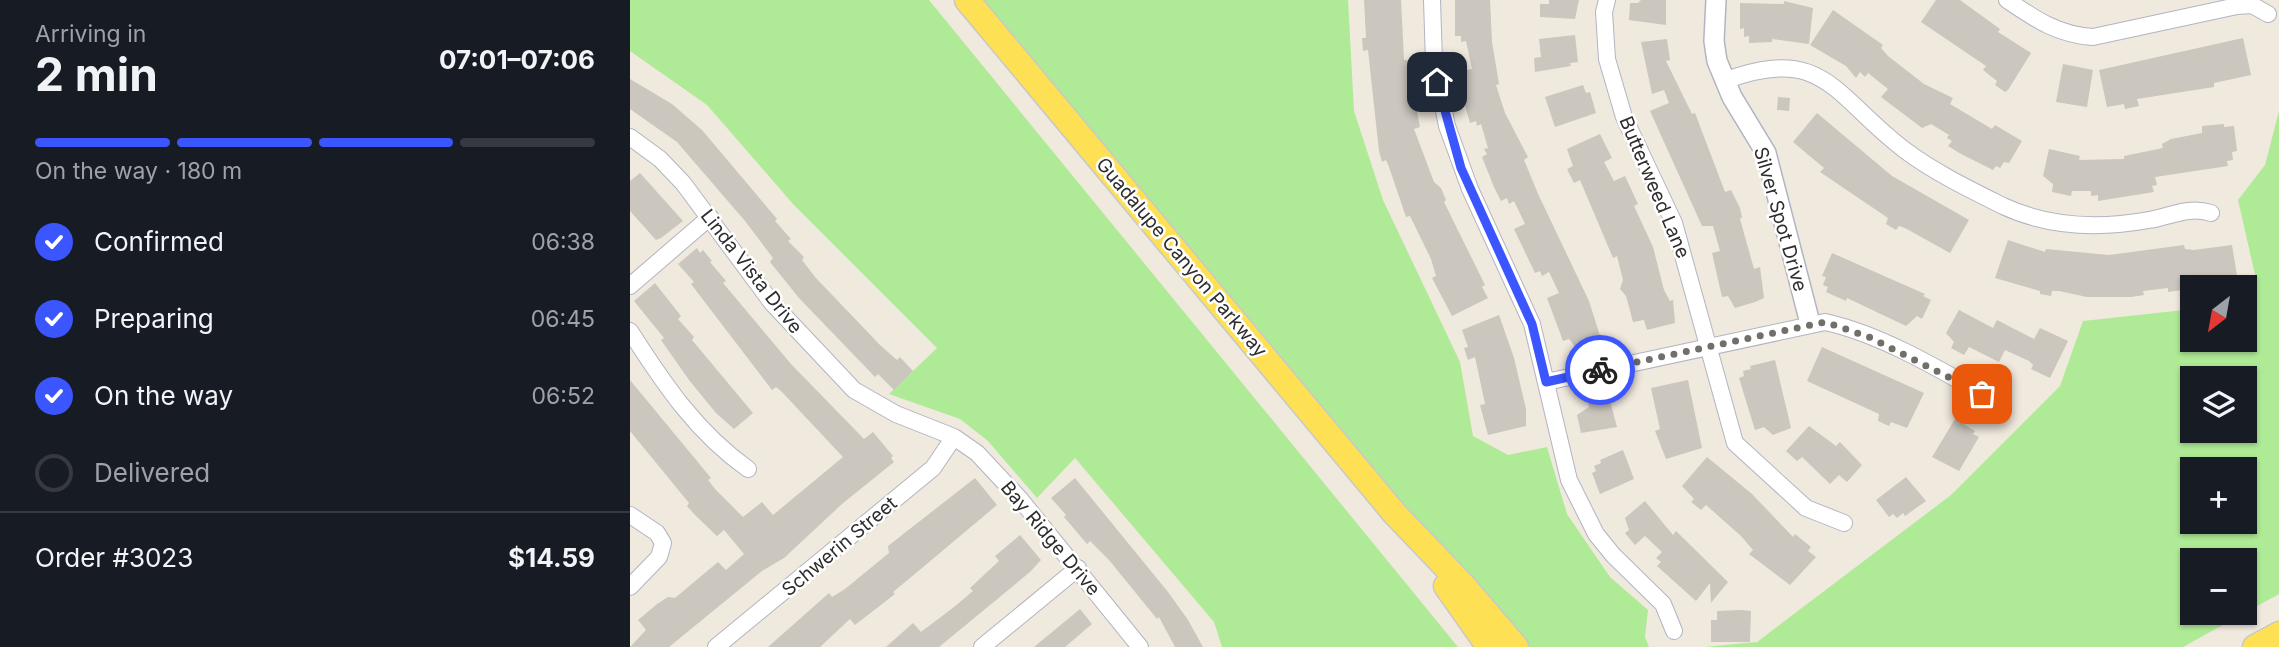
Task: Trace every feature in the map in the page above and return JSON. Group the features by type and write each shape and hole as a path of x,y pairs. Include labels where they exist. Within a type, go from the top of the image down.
{"main road":[{"name":"Guadalupe Canyon Parkway","path":"967,0 1395,514 1463,585 1516,647"},
{"name":"Guadalupe Canyon Parkway","path":"1395,514 1489,647"},
{"path":"2255,647 2279,634"}],"street":[{"path":"1432,0 1434,62 1447,126 1461,168 1532,324 1565,465 1582,509 1613,555 1663,604 1674,631"},
{"name":"Butterweed Lane","path":"1607,0 1606,47 1611,75 1624,117 1674,223 1735,443 1806,508 1844,523"},
{"name":"Silver Spot Drive","path":"1716,0 1714,41 1724,81 1766,152 1810,323"},
{"path":"2007,0 2045,26 2075,36 2093,37 2236,6 2252,5 2268,14"},
{"path":"1724,81 1771,66 1802,70 1832,87 1908,152 2003,206 2029,216 2055,223 2109,226 2195,208 2211,213"},
{"name":"Linda Vista Drive","path":"630,137 660,159 710,217 772,303 854,390 896,414 954,437"},
{"path":"630,286 710,217"},
{"path":"1546,382 1810,323 1841,325 1947,374 2002,405"},
{"path":"630,331 691,418 719,448 748,469"},
{"name":"Bay Ridge Drive","path":"954,437 985,462 1078,568 1140,647"},
{"name":"Schwerin Street","path":"716,647 933,468 954,437"},
{"path":"630,515 657,533 663,543 659,557 630,587"},
{"path":"982,647 1078,568"}],"green space":[{"path":"630,0 929,0 1458,647 1222,647 1214,622 1075,458 1037,498 988,441 960,419 889,394 937,348 793,204 707,105 630,51"},
{"path":"967,0 1348,0 1354,111 1383,200 1460,362 1473,436 1508,455 1547,447 1567,514 1610,577 1648,610 1645,637 1649,647 1516,647"},
{"path":"2279,111 2279,594 2257,606 2257,548 2180,548 2180,625 2223,625 2183,647 1704,647 1757,642 1951,495 2060,386 2083,321 2180,310 2180,352 2258,352 2258,275 2255,275 2238,200 2265,165"}],"building":[{"path":"1364,0 1401,0 1404,60 1407,60 1420,127 1414,129 1434,182 1441,188 1446,200 1444,202 1485,285 1482,287 1488,298 1452,316 1432,278 1436,276 1431,259 1410,216 1406,217 1386,160 1382,162 1368,50 1363,51 1362,38 1366,38"},
{"path":"1455,0 1490,0 1492,42 1499,84 1496,85 1505,113 1528,157 1524,160 1589,301 1601,339 1576,348 1569,339 1563,341 1547,298 1559,293 1549,272 1542,276 1540,271 1535,273 1514,229 1525,224 1514,201 1509,204 1507,198 1501,201 1494,187 1482,157 1487,154 1484,149 1488,148 1481,124 1477,126 1476,121 1470,123 1464,102 1459,71 1472,69 1466,41 1461,42 1461,36 1455,36"},
{"path":"1549,0 1579,0 1575,19 1540,17 1540,4 1549,4"},
{"path":"1641,0 1666,0 1666,25 1629,20 1630,3 1638,3"},
{"path":"1936,0 1960,0 2000,29 1998,32 2031,53 2008,90 2005,92 1995,85 1997,81 1983,70 1986,66 1921,22"},
{"path":"1784,1 1813,8 1809,44 1772,39 1772,42 1749,43 1749,36 1744,37 1744,28 1740,29 1740,3 1784,4"},
{"path":"1833,10 1883,45 1881,48 1888,56 1924,84 1953,98 1950,104 1992,129 1995,125 2022,141 2009,163 2004,162 2000,168 1996,166 1993,170 1961,154 1948,146 1952,141 1947,138 1949,135 1931,124 1922,128 1881,97 1888,89 1868,73 1865,77 1860,72 1856,78 1846,66 1810,45"},
{"path":"1575,35 1578,62 1570,63 1571,66 1535,72 1534,58 1541,57 1539,39"},
{"path":"2243,38 2251,75 2214,83 2214,87 2137,99 2139,106 2125,109 2124,104 2107,107 2099,70"},
{"path":"1667,39 1670,60 1666,61 1692,114 1695,113 1725,192 1731,190 1740,208 1740,219 1754,269 1760,267 1764,298 1735,308 1728,296 1722,297 1712,253 1720,251 1713,226 1702,226 1650,111 1669,103 1664,90 1652,94 1641,42"},
{"path":"2063,64 2093,70 2087,107 2056,102"},
{"path":"630,79 672,104 702,130 777,219 775,221 791,239 788,241 804,257 802,260 815,277 880,345 897,360 900,357 913,371 894,390 878,374 875,377 799,298 770,262 773,258 745,221 677,142 630,109"},
{"path":"1583,85 1586,93 1590,92 1596,113 1555,127 1545,97"},
{"path":"1778,97 1790,98 1789,111 1777,110"},
{"path":"1817,113 1892,176 1969,220 1950,253 1905,228 1899,226 1896,230 1886,224 1888,218 1820,172 1824,168 1793,142"},
{"path":"2224,124 2224,127 2234,126 2237,151 2232,152 2233,160 2227,161 2228,166 2155,177 2157,185 2152,186 2154,192 2098,201 2098,195 2091,196 2091,191 2072,191 2071,196 2052,192 2053,184 2043,176 2049,149 2080,156 2079,160 2124,159 2124,156 2163,148 2162,144 2171,139 2202,133 2202,126"},
{"path":"1600,134 1612,158 1604,162 1614,181 1625,176 1638,204 1634,206 1653,247 1664,290 1670,301 1673,300 1675,323 1647,330 1644,320 1633,322 1626,296 1620,289 1623,280 1617,256 1613,258 1580,180 1574,183 1567,169 1573,166 1567,149"},
{"path":"640,173 683,221 656,240 630,211 630,181"},
{"path":"2008,240 2045,252 2046,249 2109,255 2184,245 2185,249 2194,250 2232,245 2237,275 2180,275 2180,290 2168,292 2168,288 2143,291 2144,295 2131,297 2087,297 2059,291 2052,291 2051,296 1995,278"},
{"path":"697,248 700,253 703,250 712,261 710,262 726,281 723,283 791,364 864,439 873,432 893,456 891,458 894,462 842,504 784,558 762,571 669,647 630,647 646,630 638,620 657,604 668,597 675,598 718,562 726,570 744,554 724,530 717,536 695,515 687,506 689,503 630,431 630,380 711,478 708,480 716,490 743,517 762,502 773,515 843,457 781,391 776,387 772,390 691,284 694,282 678,264"},
{"path":"1832,253 1925,294 1923,296 1931,300 1922,319 1917,316 1906,326 1847,298 1846,301 1826,292 1828,287 1823,285 1826,277 1822,276"},
{"path":"655,283 681,316 678,319 694,337 692,340 753,413 734,429 716,413 689,380 661,340 664,338 634,301"},
{"path":"1959,310 1993,328 1997,320 2034,339 2040,328 2068,341 2050,378 2031,369 2033,365 2029,361 2005,350 1999,362 1969,347 1964,355 1951,348 1954,342 1946,333"},
{"path":"1499,315 1514,358 1526,409 1526,426 1488,435 1480,405 1485,404 1475,357 1468,360 1464,348 1468,347 1462,330"},
{"path":"1822,347 1924,393 1907,428 1891,422 1889,426 1878,421 1879,414 1807,381"},
{"path":"1775,360 1791,428 1773,435 1764,427 1755,430 1739,378 1744,376 1743,371 1751,369 1750,366"},
{"path":"1688,380 1702,448 1666,459 1655,431 1660,429 1651,388"},
{"path":"1609,397 1617,427 1581,433 1577,415 1589,407 1588,402"},
{"path":"1955,419 1975,431 1973,434 1979,437 1959,471 1932,457"},
{"path":"1809,426 1836,446 1840,442 1862,465 1847,482 1839,475 1830,484 1802,457 1797,461 1786,451"},
{"path":"1623,450 1634,479 1600,494 1592,473 1596,471 1594,466 1601,463 1600,460"},
{"path":"1707,457 1752,494 1793,537 1795,534 1811,547 1808,551 1816,557 1790,585 1749,554 1753,550 1741,536 1706,505 1701,510 1691,502 1694,499 1682,486"},
{"path":"1906,477 1926,501 1905,516 1903,513 1897,518 1893,514 1889,517 1876,500"},
{"path":"975,478 997,505 893,592 895,594 855,625 850,619 820,647 768,647 829,593 832,597 845,589 889,553 888,546"},
{"path":"1075,478 1168,592 1203,647 1175,647 1159,617 1157,619 1109,560 1090,541 1087,544 1064,517 1066,515 1051,498"},
{"path":"1645,501 1673,535 1676,531 1728,582 1711,603 1710,583 1696,601 1657,566 1661,562 1656,558 1662,552 1645,536 1635,545 1625,533 1629,530 1625,518"},
{"path":"1020,535 1041,560 1030,572 939,647 886,647 913,623 921,632 954,607 973,591 970,588 999,561 995,556"},
{"path":"1080,609 1092,624 1065,647 1034,647"},
{"path":"1717,611 1751,611 1750,642 1711,642 1711,620 1717,620"}],"way so far":[{"path":"1600,370 1810,323 1825,322 1841,325 1869,337 1982,394"}],"route":[{"path":"1437,82 1447,126 1461,168 1532,324 1546,382 1600,370"}]}
